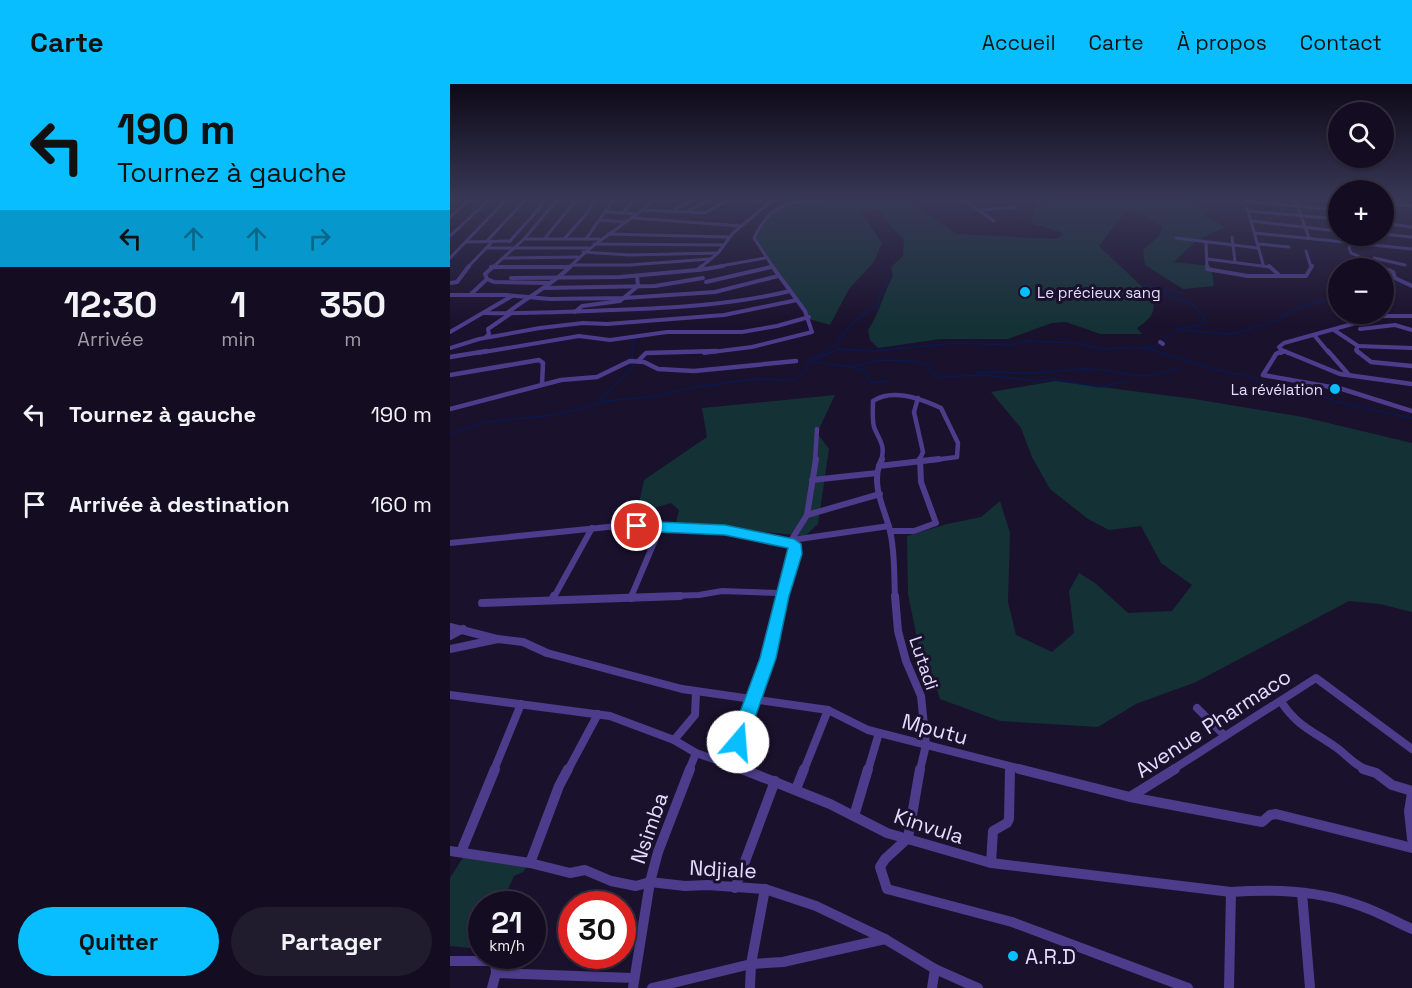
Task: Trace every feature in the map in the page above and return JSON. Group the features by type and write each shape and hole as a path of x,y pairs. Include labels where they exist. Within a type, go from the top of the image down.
{"street":[{"path":"450,258 466,242 486,241"},
{"path":"490,241 469,265 450,293 526,298 624,298 711,291 778,276"},
{"path":"494,241 515,241"},
{"path":"487,279 485,274 491,267 521,241"},
{"path":"485,338 489,334 488,329 526,298 559,278 596,241"},
{"path":"698,270 718,253 726,241"},
{"path":"450,409 561,380 597,378 617,369 623,363 634,361 646,352 700,353 756,347 812,332 809,317 771,267 757,241"},
{"path":"1195,241 1234,246 1289,247"},
{"path":"1233,241 1235,262"},
{"path":"1257,241 1263,264"},
{"path":"1401,241 1405,248"},
{"path":"1206,243 1205,267 1209,270 1248,276 1306,276 1312,266 1306,251"},
{"path":"593,244 723,245"},
{"path":"1351,246 1349,248 1351,253 1363,258"},
{"path":"1388,246 1412,249"},
{"path":"486,248 588,248"},
{"path":"584,252 629,255 718,253"},
{"path":"502,258 578,257"},
{"path":"511,278 637,276 698,270 765,258"},
{"path":"491,267 629,265 711,259"},
{"path":"1207,259 1263,264 1271,266 1280,276"},
{"path":"1394,264 1405,265 1394,268"},
{"path":"543,288 659,286 771,267"},
{"path":"698,270 711,291 714,303"},
{"path":"1394,272 1395,278 1412,286"},
{"path":"637,276 638,286"},
{"path":"487,279 497,282 549,284"},
{"path":"470,295 487,279"},
{"path":"450,283 457,282"},
{"path":"575,312 582,306 614,302 624,298 638,286"},
{"path":"485,313 636,310 757,298 790,291"},
{"path":"450,333 512,296"},
{"path":"450,348 485,338 582,322 602,320 607,324 724,315 797,300"},
{"path":"1412,316 1381,316 1284,343 1279,347 1316,365 1348,375 1412,384"},
{"path":"450,357 579,336 592,341 636,337 659,332 716,334 747,331 809,317"},
{"path":"1360,329 1395,325 1412,330"},
{"path":"1334,330 1358,346 1412,348"},
{"path":"1314,335 1348,375"},
{"path":"1358,346 1356,350 1371,363 1412,366"},
{"path":"1282,350 1283,352 1276,354 1263,375 1330,387 1412,411"},
{"path":"450,375 538,360 543,363 543,385"},
{"path":"634,361 658,369 694,371 796,361"},
{"name":"Lutadi","path":"908,838 914,813 914,794 926,746 921,696 903,655 898,631 890,528 882,511 880,494 878,467 884,452 882,440 874,426 873,401 874,398 886,396 918,398"},
{"path":"450,543 592,528 661,526 725,530 793,542 890,528 914,531 936,524 921,482 920,461 923,452 914,412 918,398 941,408 958,443 957,457 920,461 878,467 812,480"},
{"path":"731,764 768,658 782,596 794,557 793,542 807,515 817,450 817,429"},
{"path":"807,515 880,494"},
{"path":"630,598 661,526"},
{"path":"552,600 592,528"},
{"path":"482,603 699,595 722,591 779,593 782,596"},
{"path":"450,627 498,639"},
{"path":"450,636 463,629"},
{"name":"Mputu","path":"450,649 498,639 531,644 547,653 696,692 828,710 879,733 1130,797 1262,822 1270,815 1276,814 1412,848"},
{"name":"Avenue Pharmaco","path":"1130,797 1225,736 1282,703 1316,678 1412,749"},
{"path":"674,740 695,716 696,692"},
{"name":"Kinvula","path":"450,695 598,714 633,723 674,740 696,753 796,789 886,833 991,863 1231,892 1260,890 1302,893 1345,902 1412,929"},
{"path":"1282,703 1291,716 1309,732 1337,748 1359,767 1376,773 1392,785 1412,792 1409,811 1412,839"},
{"path":"461,852 521,704"},
{"path":"1197,708 1225,736"},
{"path":"796,789 828,710"},
{"path":"530,862 560,786 598,714"},
{"path":"854,816 879,733"},
{"name":"Nsimba","path":"633,983 650,882 665,831 696,753"},
{"path":"991,863 993,831 1009,819 1010,768"},
{"path":"735,888 775,781"},
{"path":"908,838 880,867 889,890 1012,922 1188,988"},
{"name":"Ndjiale","path":"450,850 530,862 570,873 585,870 611,881 636,886 650,882 765,889 816,906 885,939 935,969 978,988"},
{"path":"750,988 751,964 765,889"},
{"path":"1228,988 1231,892"},
{"path":"1302,893 1310,988"},
{"path":"652,988 751,964 783,962 885,939"},
{"path":"450,961 495,961 496,973 492,988"},
{"path":"932,988 935,969"},
{"path":"496,973 633,983"}],"green space":[{"path":"757,241 881,241 874,262 849,289 830,325 809,319"},
{"path":"904,241 1103,241 1099,246 1152,296 1154,307 1146,322 1137,328 1142,334 1100,334 1066,322 1052,323 1008,339 940,339 878,348 870,340 868,330 893,276 891,267 903,256"},
{"path":"1153,241 1196,241 1174,262 1211,266 1214,286 1183,289 1145,265 1143,250"},
{"path":"1055,381 1194,399 1303,417 1412,443 1412,612 1380,604 1349,601 1196,682 1136,704 1098,727 1000,721 940,699 933,677 920,653 908,594 907,536 981,517 1000,501 1010,533 1008,602 1016,635 1052,652 1074,633 1069,591 1079,573 1095,583 1128,613 1172,611 1192,585 1161,563 1141,526 1109,530 1088,519 1050,489 1032,457 1021,428 991,392"},
{"path":"835,395 817,433 829,449 818,524 805,536 725,528 675,527 679,510 671,503 637,513 644,480 707,437 702,408"},
{"path":"464,856 527,866 523,872 514,876 507,891 468,891 468,948 450,946 450,878"}],"waterway":[{"path":"818,356 837,343 855,320 878,305 880,294 889,277"},
{"path":"1394,287 1412,281"},
{"path":"450,434 486,422 555,415 607,401 658,396 689,388 754,379 794,380 805,371 809,361 840,349 873,351 957,343 1008,345 1027,341 1076,343 1101,349 1155,347 1179,329 1203,323 1204,317 1193,305 1141,285 1154,288"},
{"path":"1165,290 1184,293"},
{"path":"1180,330 1233,334 1273,322 1297,308 1328,299"},
{"path":"604,400 601,400 633,366 632,348 637,331"},
{"path":"1146,348 1224,372 1243,375 1270,386 1302,390 1345,404 1412,418"},
{"path":"811,361 851,367 879,360 912,361 928,365 931,372 941,377 981,375 1038,381 1052,379 1099,387 1125,382"},
{"path":"853,367 866,372 870,383 888,381"},
{"path":"976,374 976,372 1037,373 1081,369 1107,370 1138,376 1154,375 1179,368"}],"place":[{"name":"Le précieux sang","path":"1025,292"},
{"name":"La révélation","path":"1335,389"},
{"name":"A.R.D","path":"1013,956"}],"route":[{"path":"637,526 725,530 794,544 795,554 782,596 768,658 738,742"}]}
